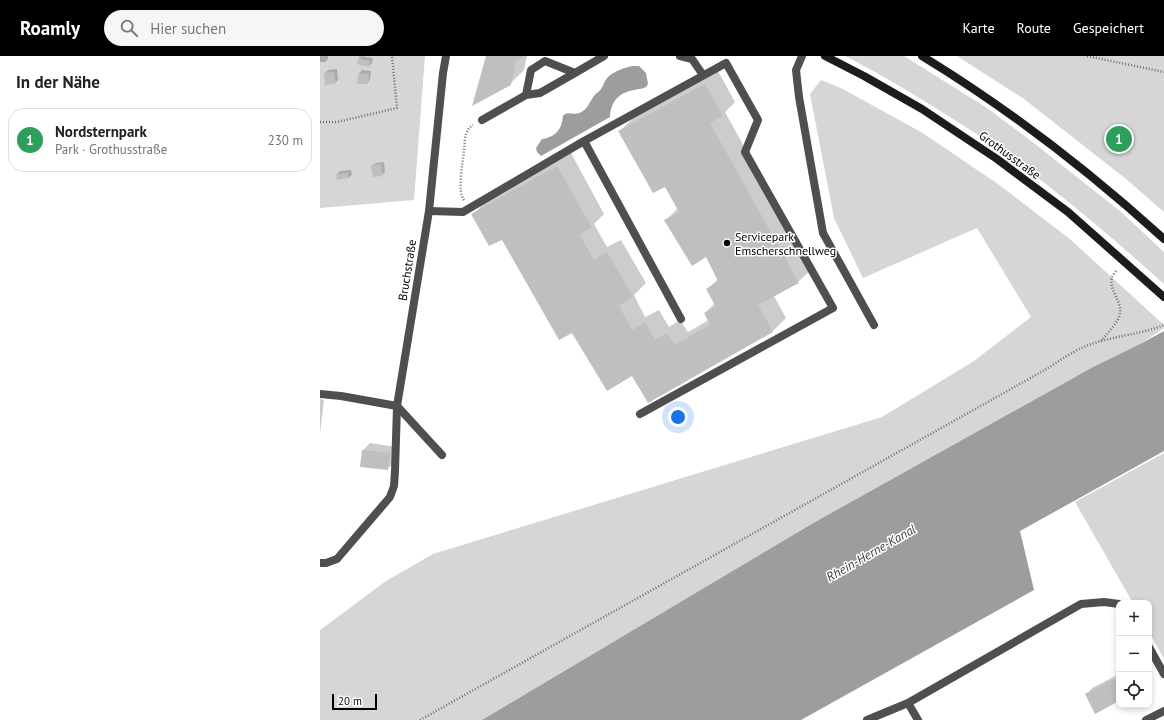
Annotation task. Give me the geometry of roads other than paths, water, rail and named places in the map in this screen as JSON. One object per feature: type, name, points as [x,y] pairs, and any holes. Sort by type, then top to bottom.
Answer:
[{"type":"main road","name":"Grothusstraße","points":[[825,56],[922,109],[997,159],[1068,212],[1164,297]]},
{"type":"main road","points":[[922,56],[993,101],[1037,133],[1083,169],[1164,239]]},
{"type":"street","name":"Bruchstraße","points":[[320,563],[326,563],[337,559],[390,497],[394,486],[397,406],[429,211],[442,73],[442,56]]},
{"type":"street","name":"Bruchstraße","points":[[442,73],[446,56]]},
{"type":"street","points":[[482,120],[526,95],[540,93],[604,56]]},
{"type":"street","points":[[680,56],[692,59],[703,75]]},
{"type":"street","points":[[802,56],[796,70],[799,97],[823,233],[874,325]]},
{"type":"street","points":[[526,95],[531,70],[544,61],[574,73]]},
{"type":"street","points":[[429,211],[463,212],[584,141],[726,62],[758,120],[745,152],[833,308],[640,414]]},
{"type":"street","points":[[584,141],[681,319]]},
{"type":"street","points":[[320,394],[397,406],[442,455]]},
{"type":"street","points":[[867,720],[908,703],[1081,604],[1104,602],[1116,604]]},
{"type":"street","points":[[1152,652],[1164,674]]},
{"type":"street","points":[[908,703],[918,720]]},
{"type":"street","points":[[1146,720],[1164,711]]},
{"type":"water","points":[[632,66],[639,66],[646,73],[648,84],[646,87],[623,93],[617,98],[612,105],[610,117],[541,156],[537,152],[536,148],[542,139],[552,136],[557,132],[561,126],[563,116],[565,114],[580,113],[585,110],[595,95],[602,88],[607,78],[613,73]]},
{"type":"water","name":"Rhein-Herne-Kanal","points":[[1164,331],[1164,451],[1020,531],[1034,590],[801,720],[482,720],[815,522],[1093,367]]},
{"type":"place","name":"Nordsternpark","points":[[1119,139]]},
{"type":"place","name":"Servicepark Emscherschnellweg","points":[[727,243]]}]
